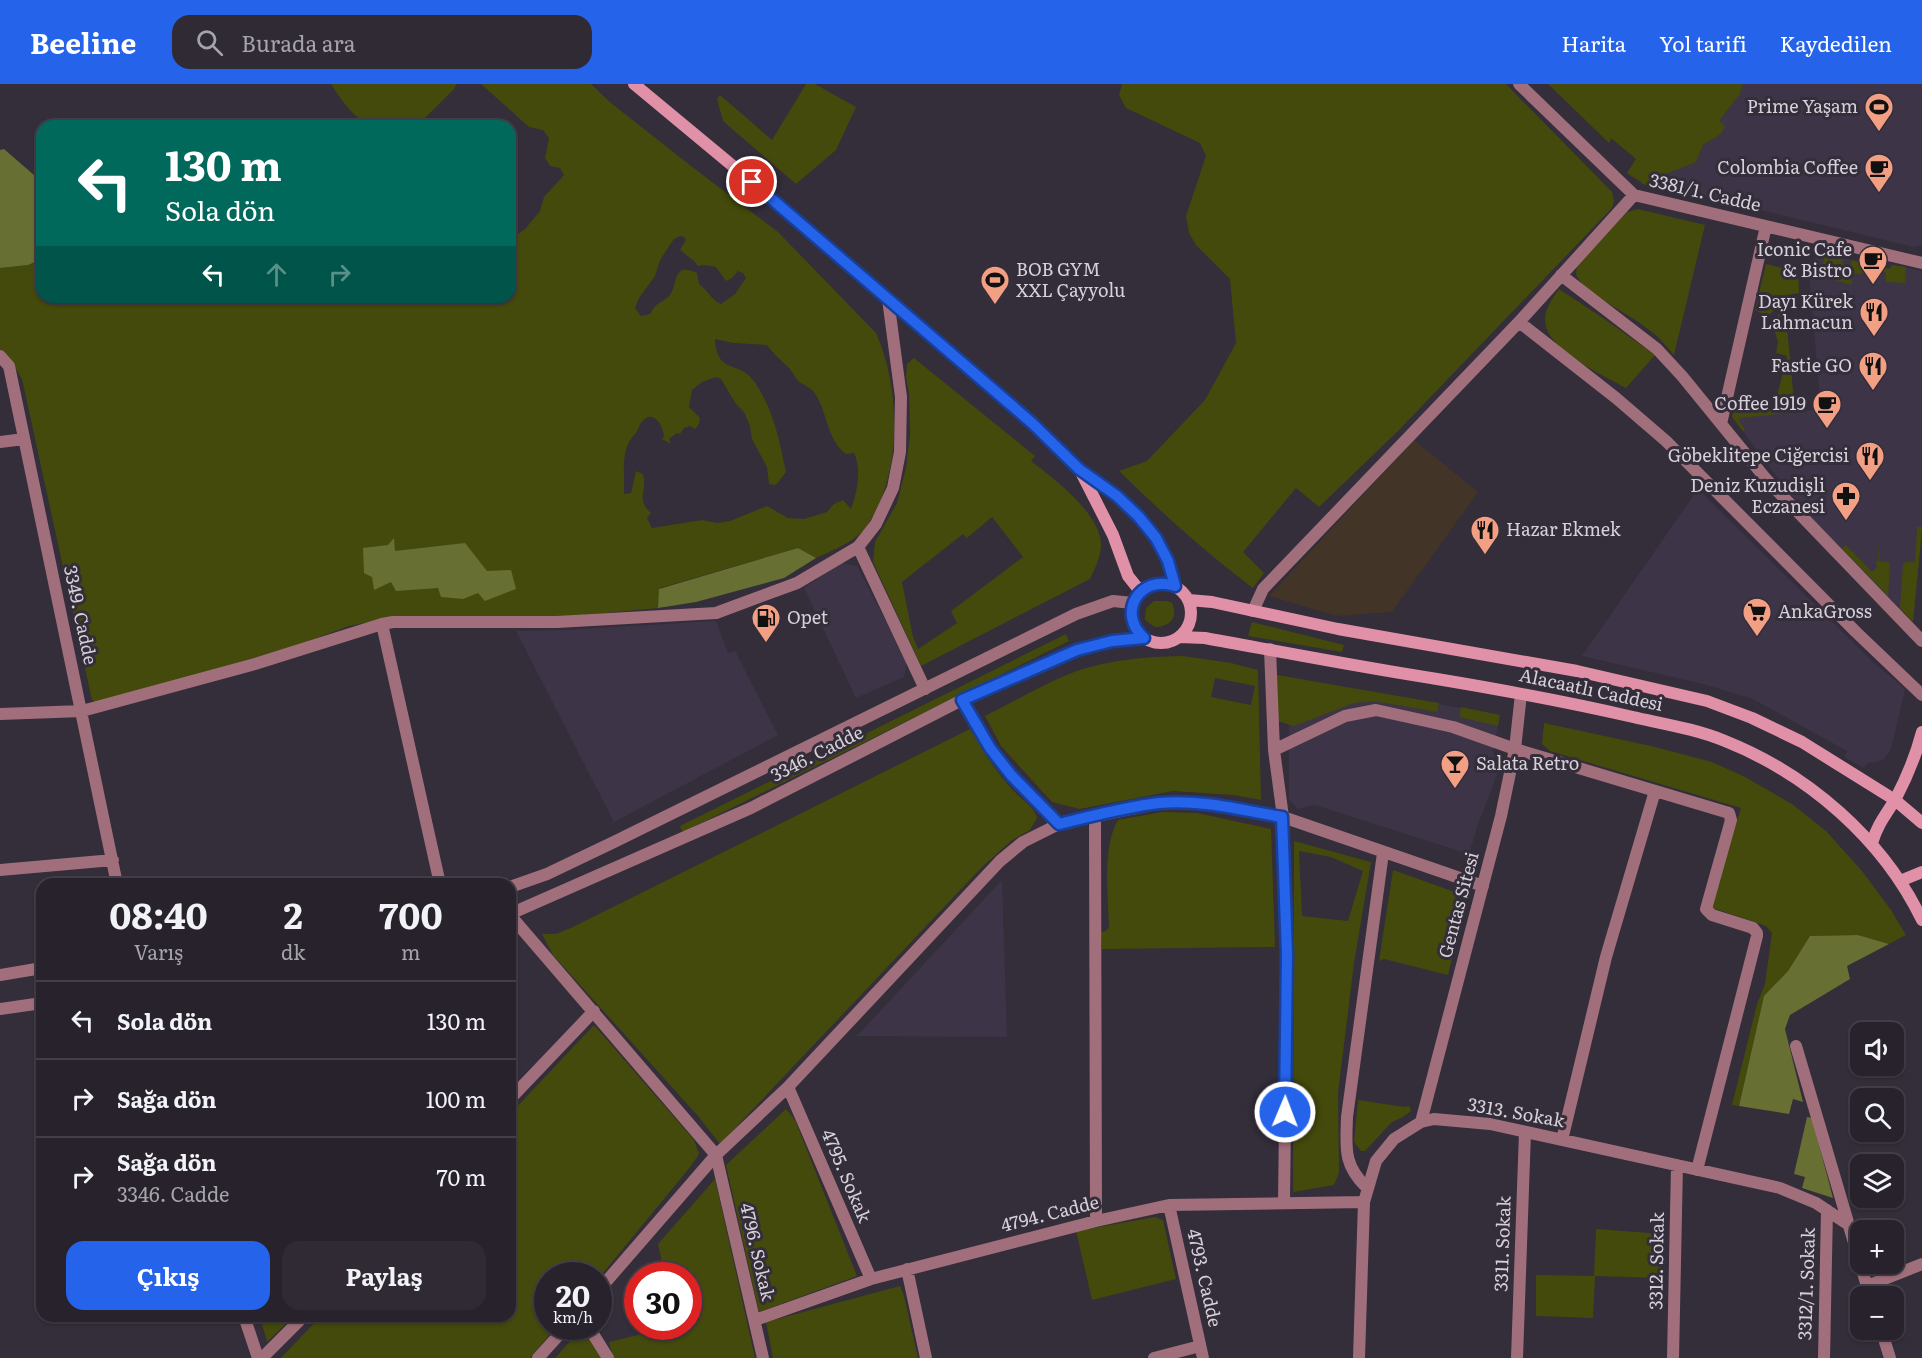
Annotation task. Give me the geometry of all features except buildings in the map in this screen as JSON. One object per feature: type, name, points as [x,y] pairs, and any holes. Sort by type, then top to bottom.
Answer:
[{"type":"main road","points":[[634,84],[888,298],[1032,423],[1079,469],[1117,496],[1139,517],[1156,538],[1168,561],[1175,586]]},
{"type":"main road","points":[[1079,469],[1106,519],[1128,576],[1140,591]]},
{"type":"main road","points":[[1160,583],[1175,586],[1189,600],[1192,610],[1187,629],[1180,637],[1164,644],[1144,638],[1134,627],[1132,619],[1133,603],[1140,591],[1160,583]]},
{"type":"main road","name":"Alacaatlı Caddesi","points":[[1189,600],[1212,602],[1338,629],[1577,671],[1707,700],[1802,742],[1895,800],[1922,823]]},
{"type":"main road","name":"Alacaatlı Caddesi","points":[[1180,637],[1205,638],[1573,703],[1646,719],[1725,741],[1785,771],[1872,843],[1900,881],[1922,920]]},
{"type":"main road","points":[[1872,843],[1880,820],[1895,800],[1908,773],[1922,732]]},
{"type":"main road","points":[[1900,881],[1922,872]]},
{"type":"street","name":"3381/1. Cadde","points":[[1519,84],[1634,195],[1922,263]]},
{"type":"street","points":[[1253,610],[1263,589],[1520,322],[1634,195]]},
{"type":"street","points":[[1722,424],[1766,226]]},
{"type":"street","points":[[1561,275],[1657,349],[1682,376],[1766,479],[1922,641]]},
{"type":"street","points":[[0,714],[81,711],[255,664],[393,622],[557,622],[716,613],[797,583],[858,547],[876,524],[893,488],[900,452],[901,397],[888,298]]},
{"type":"street","points":[[1520,322],[1666,441],[1922,695]]},
{"type":"street","name":"3349. Cadde","points":[[0,356],[9,366],[116,878]]},
{"type":"street","points":[[0,442],[24,439]]},
{"type":"street","points":[[858,547],[925,689]]},
{"type":"street","name":"3346. Cadde","points":[[516,885],[547,874],[616,842],[1092,607],[1113,601],[1133,603]]},
{"type":"street","points":[[382,624],[440,878]]},
{"type":"street","name":"3346. Cadde","points":[[516,912],[751,808],[962,700],[1077,650],[1112,641],[1144,638]]},
{"type":"street","points":[[1270,650],[1274,750],[1282,817],[1287,954],[1284,1203]]},
{"type":"street","name":"Gentas Sitesi","points":[[1421,1122],[1483,886],[1515,749],[1521,694]]},
{"type":"street","points":[[962,700],[990,748],[1011,775],[1059,824]]},
{"type":"street","points":[[1274,750],[1345,716],[1376,710],[1453,727],[1515,749],[1731,815],[1706,909],[1712,915],[1753,928],[1757,933],[1697,1170]]},
{"type":"street","points":[[1562,1140],[1606,957],[1654,791]]},
{"type":"street","points":[[612,1275],[716,1155],[788,1087],[1000,861],[1023,842],[1059,824],[1160,803],[1225,806],[1282,817],[1483,886]]},
{"type":"street","points":[[1095,816],[1096,1221]]},
{"type":"street","points":[[1367,1188],[1356,1178],[1348,1161],[1347,1117],[1383,853]]},
{"type":"street","points":[[0,870],[112,860]]},
{"type":"street","points":[[516,922],[716,1155]]},
{"type":"street","points":[[0,975],[36,969]]},
{"type":"street","points":[[0,1010],[36,1004]]},
{"type":"street","points":[[516,1093],[594,1011]]},
{"type":"street","points":[[1796,1046],[1850,1225]]},
{"type":"street","name":"4795. Sokak","points":[[788,1087],[870,1279]]},
{"type":"street","name":"3313. Sokak","points":[[1359,1358],[1364,1202],[1367,1188],[1376,1161],[1394,1139],[1421,1122],[1434,1119],[1490,1124],[1780,1188],[1816,1203],[1850,1225]]},
{"type":"street","name":"3311. Sokak","points":[[1517,1358],[1525,1132]]},
{"type":"street","name":"4796. Sokak","points":[[716,1155],[763,1358]]},
{"type":"street","name":"3312. Sokak","points":[[1673,1358],[1677,1165]]},
{"type":"street","name":"4794. Cadde","points":[[755,1320],[870,1279],[1096,1221],[1169,1205],[1364,1202]]},
{"type":"street","name":"4793. Cadde","points":[[1169,1205],[1202,1352]]},
{"type":"street","name":"3312/1. Sokak","points":[[1824,1358],[1827,1210]]},
{"type":"street","points":[[1878,1286],[1922,1264]]},
{"type":"street","points":[[908,1269],[926,1358]]},
{"type":"street","points":[[246,1322],[260,1358],[298,1322]]},
{"type":"street","points":[[538,1358],[554,1340]]},
{"type":"street","points":[[597,1340],[608,1358]]},
{"type":"street","points":[[1884,1340],[1890,1358]]},
{"type":"street","points":[[1154,1358],[1202,1352]]},
{"type":"shaded area","points":[[1743,84],[1922,84],[1922,245],[1914,247],[1678,190],[1663,175],[1696,162],[1703,145],[1721,134],[1719,121],[1740,94]]},
{"type":"shaded area","points":[[1817,252],[1889,269],[1893,265],[1922,271],[1922,529],[1913,622],[1800,507],[1732,417],[1821,409],[1809,273]]},
{"type":"shaded area","points":[[1414,440],[1478,492],[1392,612],[1336,616],[1269,596]]},
{"type":"shaded area","points":[[1698,489],[1874,663],[1905,689],[1891,749],[1884,759],[1868,763],[1864,768],[1844,757],[1847,751],[1753,699],[1703,684],[1582,656]]},
{"type":"shaded area","points":[[841,563],[857,566],[907,661],[904,677],[856,698],[804,588]]},
{"type":"shaded area","points":[[716,621],[728,653],[735,651],[778,735],[614,822],[516,631]]},
{"type":"shaded area","points":[[1277,675],[1500,715],[1493,752],[1503,759],[1469,854],[1315,805],[1298,809],[1289,799],[1289,725],[1278,721]]},
{"type":"shaded area","points":[[1002,880],[1007,1037],[857,1036]]},
{"type":"green space","points":[[331,84],[457,84],[423,120],[363,120],[341,99]]},
{"type":"green space","points":[[481,84],[591,84],[611,103],[778,232],[876,333],[890,380],[894,405],[894,432],[887,483],[866,527],[850,541],[816,558],[798,548],[660,588],[658,608],[552,618],[384,619],[349,626],[303,643],[100,705],[92,700],[22,379],[9,357],[0,349],[0,268],[28,265],[36,262],[36,303],[516,303],[516,236],[525,229],[540,211],[544,197],[564,175],[560,168],[550,166],[545,158],[549,138],[543,130],[529,127]],"holes":[[[684,237],[686,240],[680,250],[698,266],[716,267],[726,281],[738,271],[746,278],[735,294],[721,304],[699,284],[697,273],[682,270],[676,277],[671,294],[655,306],[650,314],[641,316],[635,308],[639,298],[655,276],[660,260],[674,239]],[[715,339],[767,345],[798,381],[814,392],[839,448],[846,454],[854,453],[856,459],[858,481],[851,509],[843,500],[834,504],[827,512],[804,519],[788,518],[767,506],[730,521],[717,523],[702,520],[652,528],[647,518],[651,513],[646,508],[643,499],[643,474],[636,471],[631,493],[624,494],[625,454],[640,424],[645,419],[653,417],[663,432],[662,439],[671,444],[669,439],[677,433],[680,434],[684,428],[690,426],[695,429],[699,424],[700,418],[689,407],[692,390],[702,382],[716,377],[721,379],[736,404],[744,412],[752,439],[767,467],[769,484],[776,485],[786,472],[766,401],[747,374],[724,363],[720,358]]]},
{"type":"green space","points":[[806,84],[815,84],[856,107],[836,150],[796,184],[723,121],[717,99],[720,95],[772,140]]},
{"type":"green space","points":[[1122,84],[1506,84],[1612,192],[1614,201],[1612,208],[1398,431],[1319,507],[1296,488],[1243,552],[1264,573],[1253,588],[1184,532],[1119,471],[1147,461],[1205,400],[1236,343],[1230,279],[1196,245],[1189,233],[1186,216],[1206,156],[1200,143],[1126,108],[1119,95]]},
{"type":"green space","points":[[1548,84],[1743,84],[1740,94],[1719,121],[1725,126],[1721,134],[1703,145],[1696,162],[1664,175],[1678,190],[1645,185],[1627,173],[1636,159],[1611,138],[1609,143]]},
{"type":"green space","points":[[4,149],[36,177],[36,262],[28,265],[0,268],[0,150]]},
{"type":"green space","points":[[1638,209],[1705,225],[1674,355],[1657,336],[1637,321],[1585,289],[1576,275],[1577,264],[1627,212]]},
{"type":"green space","points":[[1825,254],[1843,258],[1842,263],[1850,265],[1852,260],[1889,269],[1892,265],[1906,267],[1905,283],[1886,282],[1886,272],[1852,274],[1852,285],[1820,276]]},
{"type":"green space","points":[[1766,264],[1798,272],[1799,293],[1787,295],[1768,317],[1755,310]]},
{"type":"green space","points":[[1559,289],[1655,355],[1626,388],[1576,360],[1554,341],[1547,330],[1545,315]]},
{"type":"green space","points":[[1785,306],[1795,412],[1741,418],[1738,420],[1745,429],[1743,431],[1732,417],[1735,399],[1746,402],[1745,407],[1762,411],[1763,406],[1774,408],[1787,356],[1776,353],[1778,342],[1772,323]]},
{"type":"green space","points":[[914,358],[1035,456],[1031,461],[1086,510],[1100,535],[1101,547],[1090,579],[921,666],[873,562],[875,542],[897,503],[906,468],[910,434],[907,364]],"holes":[[[992,517],[1023,557],[951,611],[957,623],[918,649],[913,637],[902,582],[963,534],[967,538]]]},
{"type":"green space","points":[[1917,527],[1922,527],[1922,529],[1913,622],[1900,608],[1903,565],[1906,562],[1915,562]]},
{"type":"green space","points":[[394,538],[395,551],[465,543],[487,571],[511,570],[516,589],[485,601],[478,593],[463,599],[441,597],[438,588],[396,591],[391,582],[374,590],[372,577],[364,573],[363,548],[388,545]]},
{"type":"green space","points":[[1879,541],[1879,561],[1890,564],[1888,596],[1842,549],[1846,545],[1872,572],[1877,567]]},
{"type":"green space","points":[[798,548],[816,558],[784,578],[696,602],[658,608],[659,589]]},
{"type":"green space","points":[[1154,601],[1172,603],[1173,617],[1165,625],[1155,627],[1145,620],[1146,608]]},
{"type":"green space","points":[[1252,622],[1344,645],[1342,652],[1248,636]]},
{"type":"green space","points":[[1066,634],[1069,641],[682,831],[680,826]]},
{"type":"green space","points":[[1183,656],[1231,663],[1258,670],[1261,800],[1234,795],[1173,791],[1080,809],[1052,802],[1001,746],[985,716],[1044,685],[1093,666],[1122,660]],"holes":[[[1215,678],[1255,686],[1251,705],[1211,697]]]},
{"type":"green space","points":[[1277,675],[1439,703],[1437,712],[1374,701],[1354,703],[1294,726],[1278,721]]},
{"type":"green space","points":[[1461,707],[1500,715],[1498,726],[1459,717]]},
{"type":"green space","points":[[1544,723],[1712,762],[1745,777],[1792,804],[1826,831],[1862,871],[1891,910],[1906,935],[1889,944],[1858,935],[1810,936],[1788,971],[1764,997],[1739,1106],[1732,1105],[1757,1004],[1765,984],[1772,933],[1766,926],[1710,907],[1741,808],[1550,751],[1542,744]]},
{"type":"green space","points":[[970,729],[1012,790],[1034,811],[1037,818],[1030,830],[1011,841],[982,867],[720,1144],[698,1116],[553,955],[542,934],[556,934],[573,927]]},
{"type":"green space","points":[[1162,812],[1197,813],[1271,829],[1275,947],[1102,949],[1101,932],[1106,931],[1109,927],[1107,872],[1113,831],[1118,820]]},
{"type":"green space","points":[[1294,841],[1371,862],[1354,963],[1338,1093],[1339,1173],[1334,1185],[1293,1192]],"holes":[[[1299,851],[1331,857],[1363,871],[1348,921],[1302,916]]]},
{"type":"green space","points":[[1393,870],[1466,896],[1448,975],[1384,959],[1379,961]]},
{"type":"green space","points":[[1858,935],[1889,944],[1847,966],[1850,979],[1790,1015],[1785,1029],[1803,1102],[1793,1099],[1789,1114],[1739,1106],[1764,996],[1788,971],[1810,936]]},
{"type":"green space","points":[[594,1025],[694,1140],[699,1154],[612,1262],[534,1262],[534,1340],[545,1340],[530,1358],[281,1358],[315,1322],[516,1322],[516,1108]]},
{"type":"green space","points":[[1358,1100],[1409,1106],[1411,1111],[1392,1122],[1365,1151],[1361,1151],[1354,1142]]},
{"type":"green space","points":[[786,1109],[795,1120],[857,1276],[759,1312],[726,1165]]},
{"type":"green space","points":[[1807,1117],[1812,1118],[1833,1198],[1802,1188],[1805,1177],[1794,1174]]},
{"type":"green space","points":[[715,1179],[755,1358],[613,1358],[609,1342],[624,1338],[702,1340],[702,1262],[662,1262],[658,1244]]},
{"type":"green space","points":[[1155,1217],[1163,1220],[1176,1279],[1092,1300],[1076,1231]]},
{"type":"green space","points":[[1596,1229],[1662,1234],[1661,1278],[1595,1276],[1593,1318],[1536,1316],[1536,1275],[1594,1276]]},
{"type":"green space","points":[[900,1286],[918,1358],[773,1358],[766,1322]]},
{"type":"green space","points":[[262,1322],[288,1322],[267,1342]]},
{"type":"green space","points":[[571,1340],[591,1340],[601,1358],[555,1358]]},
{"type":"place","name":"Prime Yaşam","points":[[1879,132]]},
{"type":"place","name":"Colombia Coffee","points":[[1879,194]]},
{"type":"place","name":"Iconic Cafe & Bistro","points":[[1873,286]]},
{"type":"place","name":"BOB GYM XXL Çayyolu","points":[[995,306]]},
{"type":"place","name":"Dayı Kürek Lahmacun","points":[[1874,338]]},
{"type":"place","name":"Fastie GO","points":[[1873,392]]},
{"type":"place","name":"Coffee 1919","points":[[1827,430]]},
{"type":"place","name":"Göbeklitepe Ciğercisi","points":[[1870,482]]},
{"type":"place","name":"Deniz Kuzudişli Eczanesi","points":[[1846,522]]},
{"type":"place","name":"Hazar Ekmek","points":[[1485,556]]},
{"type":"place","name":"AnkaGross","points":[[1757,638]]},
{"type":"place","name":"Opet","points":[[766,644]]},
{"type":"place","name":"Salata Retro","points":[[1455,790]]},
{"type":"route","points":[[752,182],[1032,423],[1079,469],[1117,496],[1139,517],[1156,538],[1168,561],[1175,586],[1160,583],[1151,585],[1137,595],[1131,611],[1132,619],[1134,627],[1144,638],[1112,641],[1077,650],[962,700],[990,748],[1011,775],[1059,824],[1160,803],[1225,806],[1282,817],[1287,954],[1285,1112]]}]
